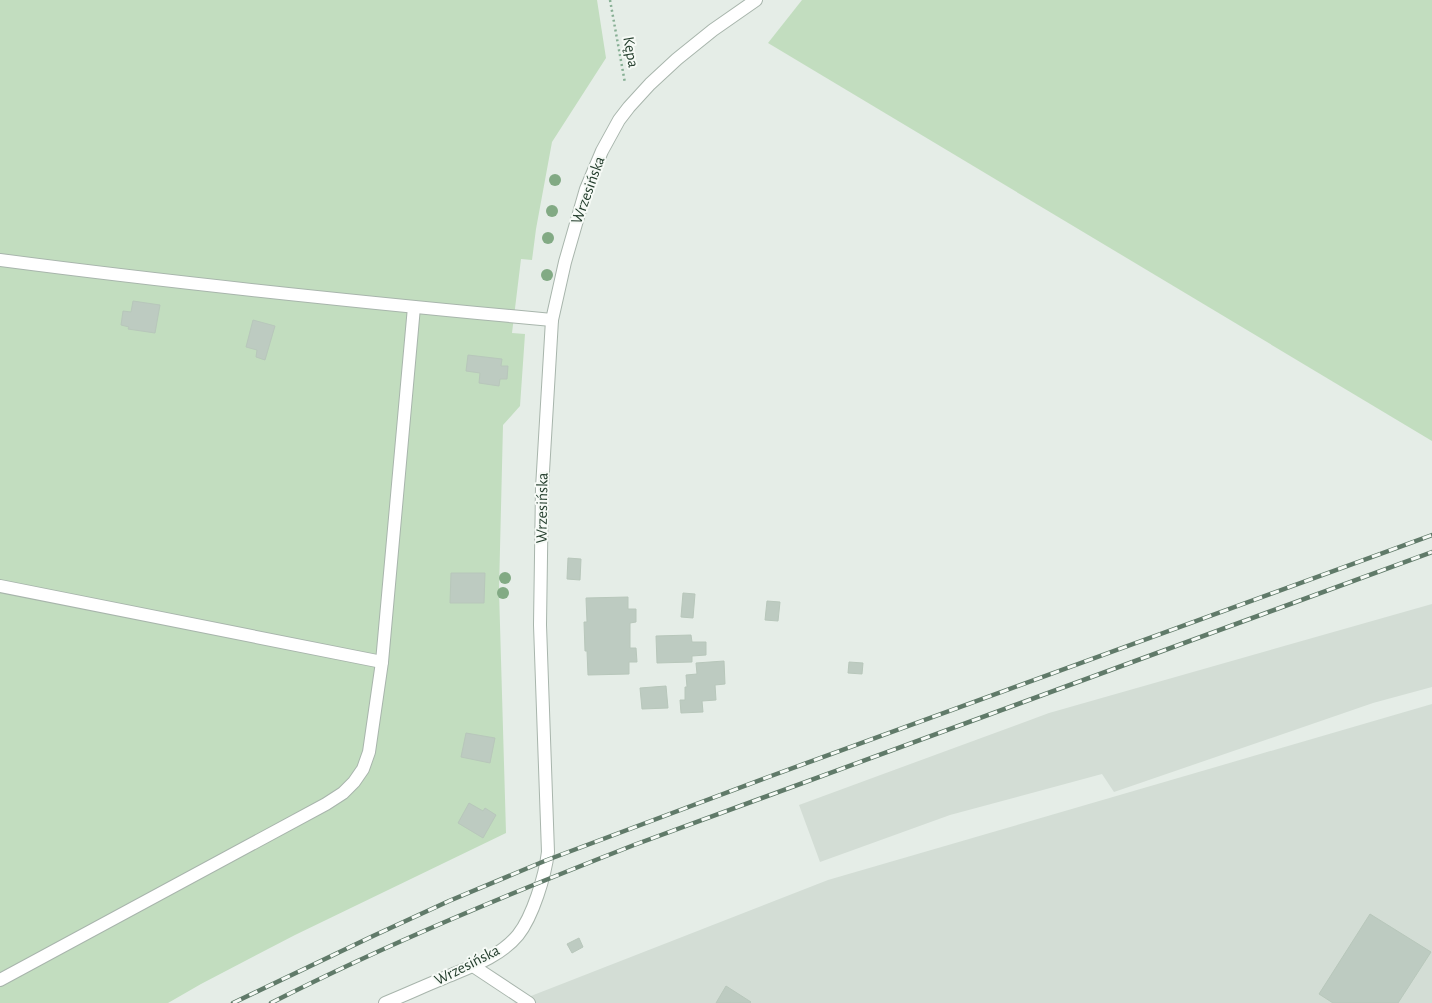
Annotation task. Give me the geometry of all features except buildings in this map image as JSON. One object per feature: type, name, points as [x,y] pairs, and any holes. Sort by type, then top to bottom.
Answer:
[{"type":"street","name":"Wrzesińska","points":[[385,1003],[473,966],[498,953],[517,935],[528,918],[542,881],[547,860],[547,798],[540,625],[542,488],[552,320],[567,255],[586,189],[602,151],[619,120],[650,84],[677,58],[713,30],[756,0]]},
{"type":"street","points":[[0,260],[64,269],[414,307],[552,320]]},
{"type":"street","points":[[0,980],[319,808],[343,793],[354,782],[363,769],[369,752],[382,662],[414,307]]},
{"type":"street","points":[[0,586],[382,662]]},
{"type":"street","points":[[473,966],[529,1003]]},
{"type":"path","name":"Kępa","points":[[610,0],[629,107]]},
{"type":"shaded area","points":[[1432,604],[1432,687],[1373,703],[1114,792],[1102,774],[950,815],[820,862],[799,805],[1049,713]]},
{"type":"shaded area","points":[[1432,704],[1432,1003],[513,1003],[828,880]]},
{"type":"green space","points":[[0,0],[597,0],[606,58],[552,142],[536,229],[532,260],[521,259],[512,333],[525,334],[520,406],[503,425],[499,590],[506,833],[295,935],[168,1003],[0,1003]]},
{"type":"green space","points":[[802,0],[1432,0],[1432,441],[768,43]]},
{"type":"railway","points":[[233,1003],[449,901],[547,860],[771,776],[1432,535]]},
{"type":"railway","points":[[271,1003],[405,939],[634,845],[1432,552]]}]
